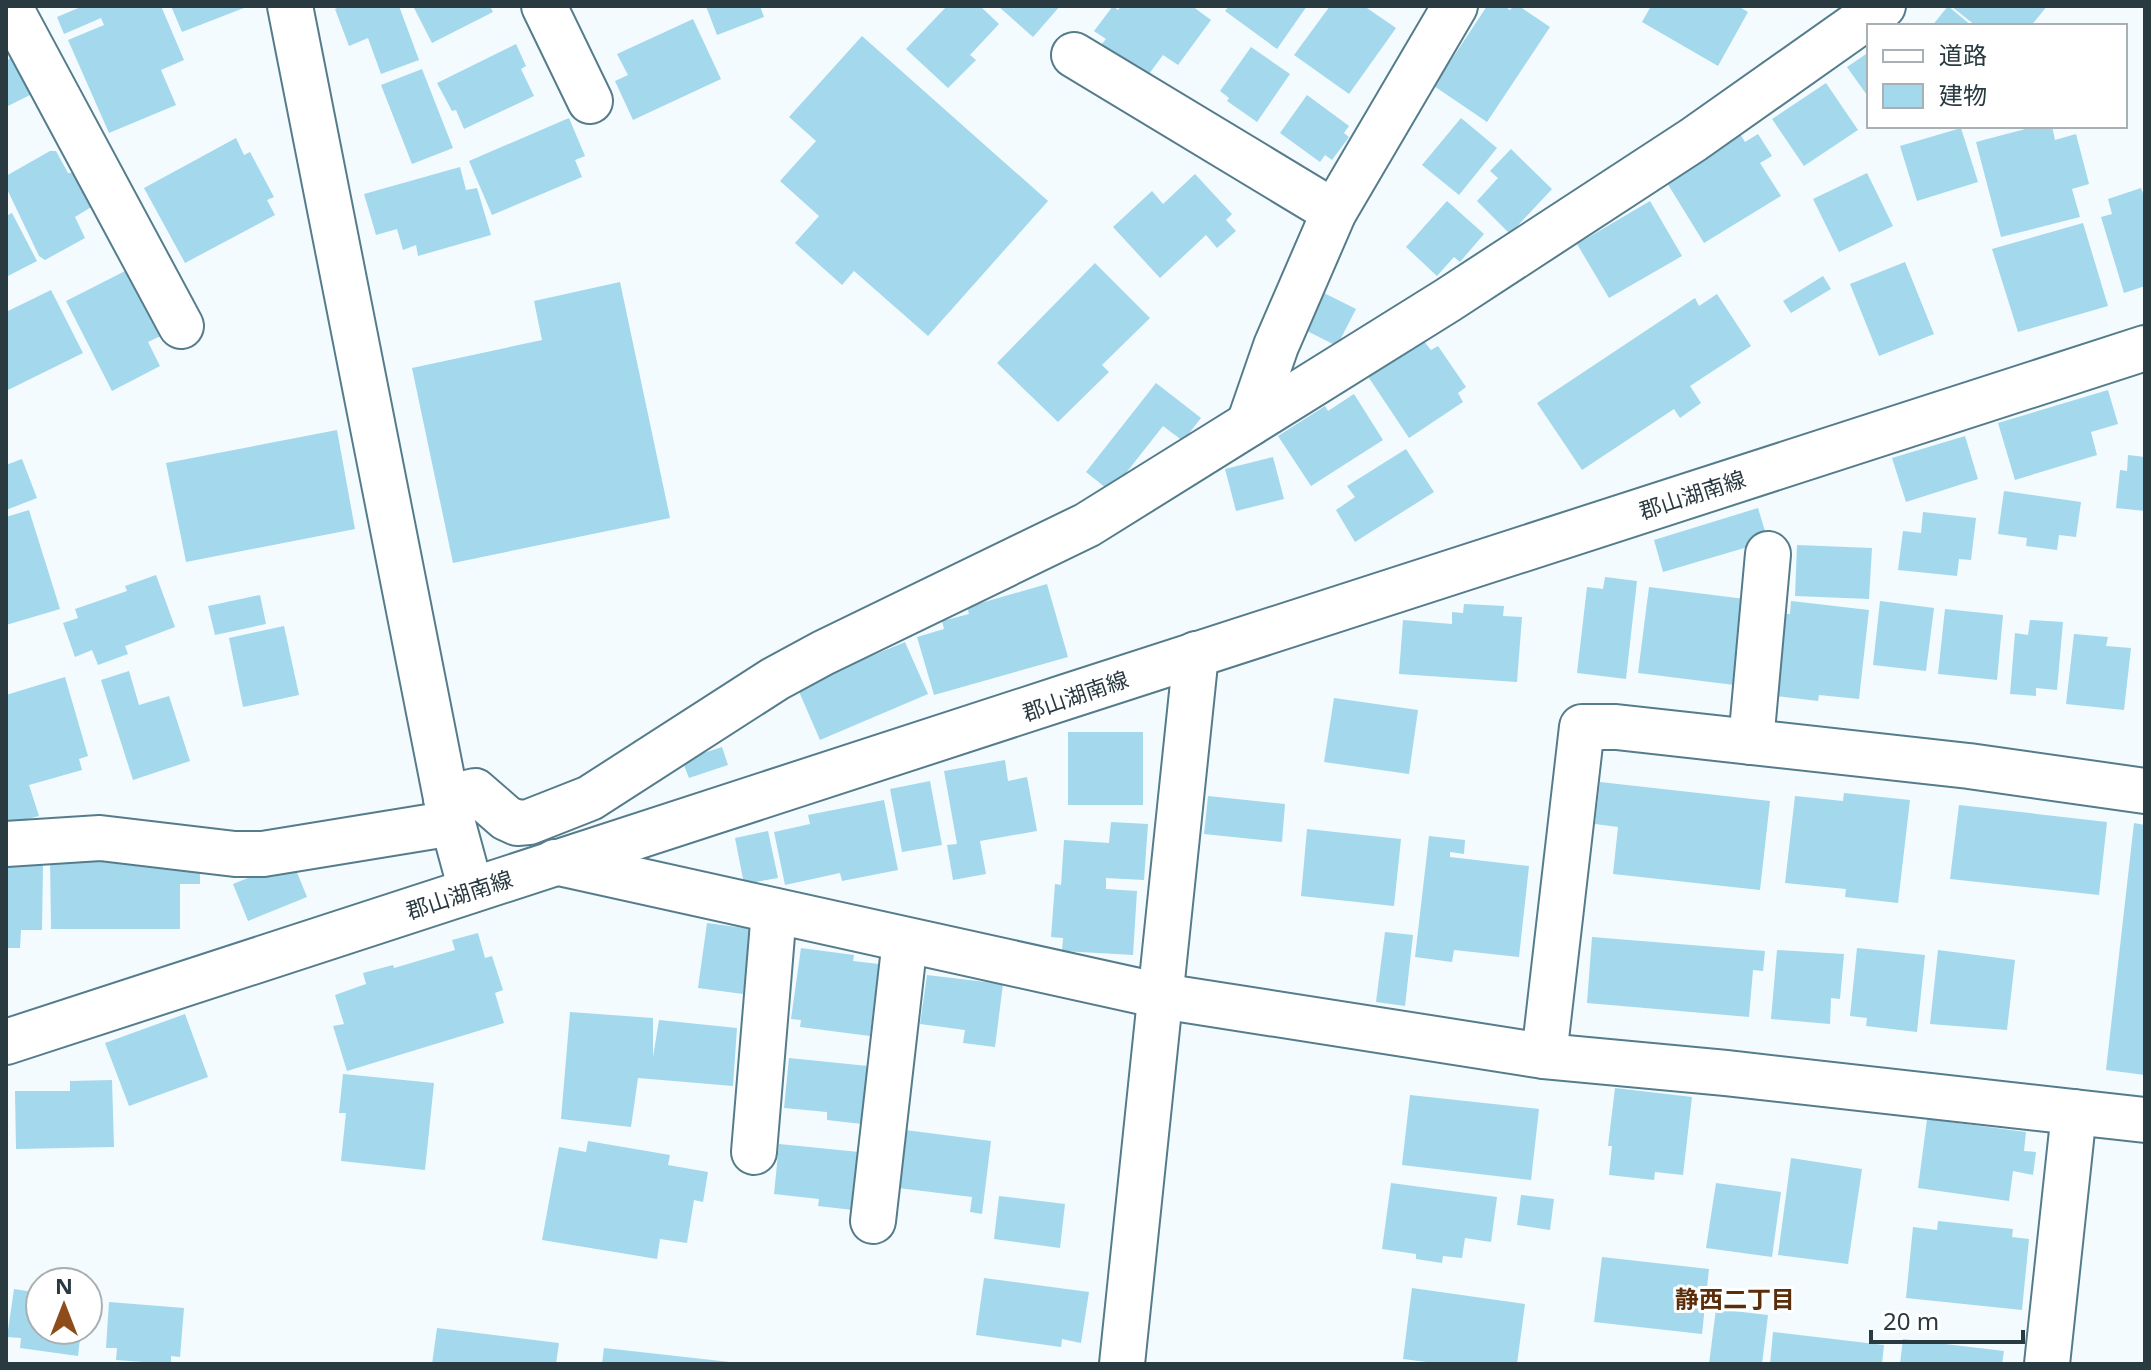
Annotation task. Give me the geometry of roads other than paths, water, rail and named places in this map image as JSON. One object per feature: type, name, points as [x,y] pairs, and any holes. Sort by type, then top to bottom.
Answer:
[{"type":"street","points":[[290,6],[450,810],[471,890]]},
{"type":"street","points":[[544,6],[590,101]]},
{"type":"street","points":[[1249,424],[1276,346],[1334,212],[1455,6]]},
{"type":"street","points":[[6,844],[100,838],[235,854],[263,854],[450,810],[475,791],[506,818],[517,823],[529,822],[590,798],[775,679],[836,646],[1087,525],[1448,300],[1693,140],[1883,6]]},
{"type":"street","points":[[19,13],[181,326]]},
{"type":"street","points":[[1074,55],[1334,212]]},
{"type":"street","name":"郡山湖南線","points":[[6,1042],[2145,348]]},
{"type":"street","points":[[1751,742],[1768,554]]},
{"type":"street","points":[[1122,1364],[1196,654]]},
{"type":"street","points":[[1544,1056],[1582,727],[1616,727],[1969,766],[2145,791]]},
{"type":"street","points":[[555,862],[1161,996],[1544,1056],[2145,1120]]},
{"type":"street","points":[[754,1152],[774,911]]},
{"type":"street","points":[[873,1221],[905,940]]},
{"type":"street","points":[[2047,1364],[2074,1112]]},
{"type":"district","name":"静西二丁目","points":[[1735,1298]]}]
